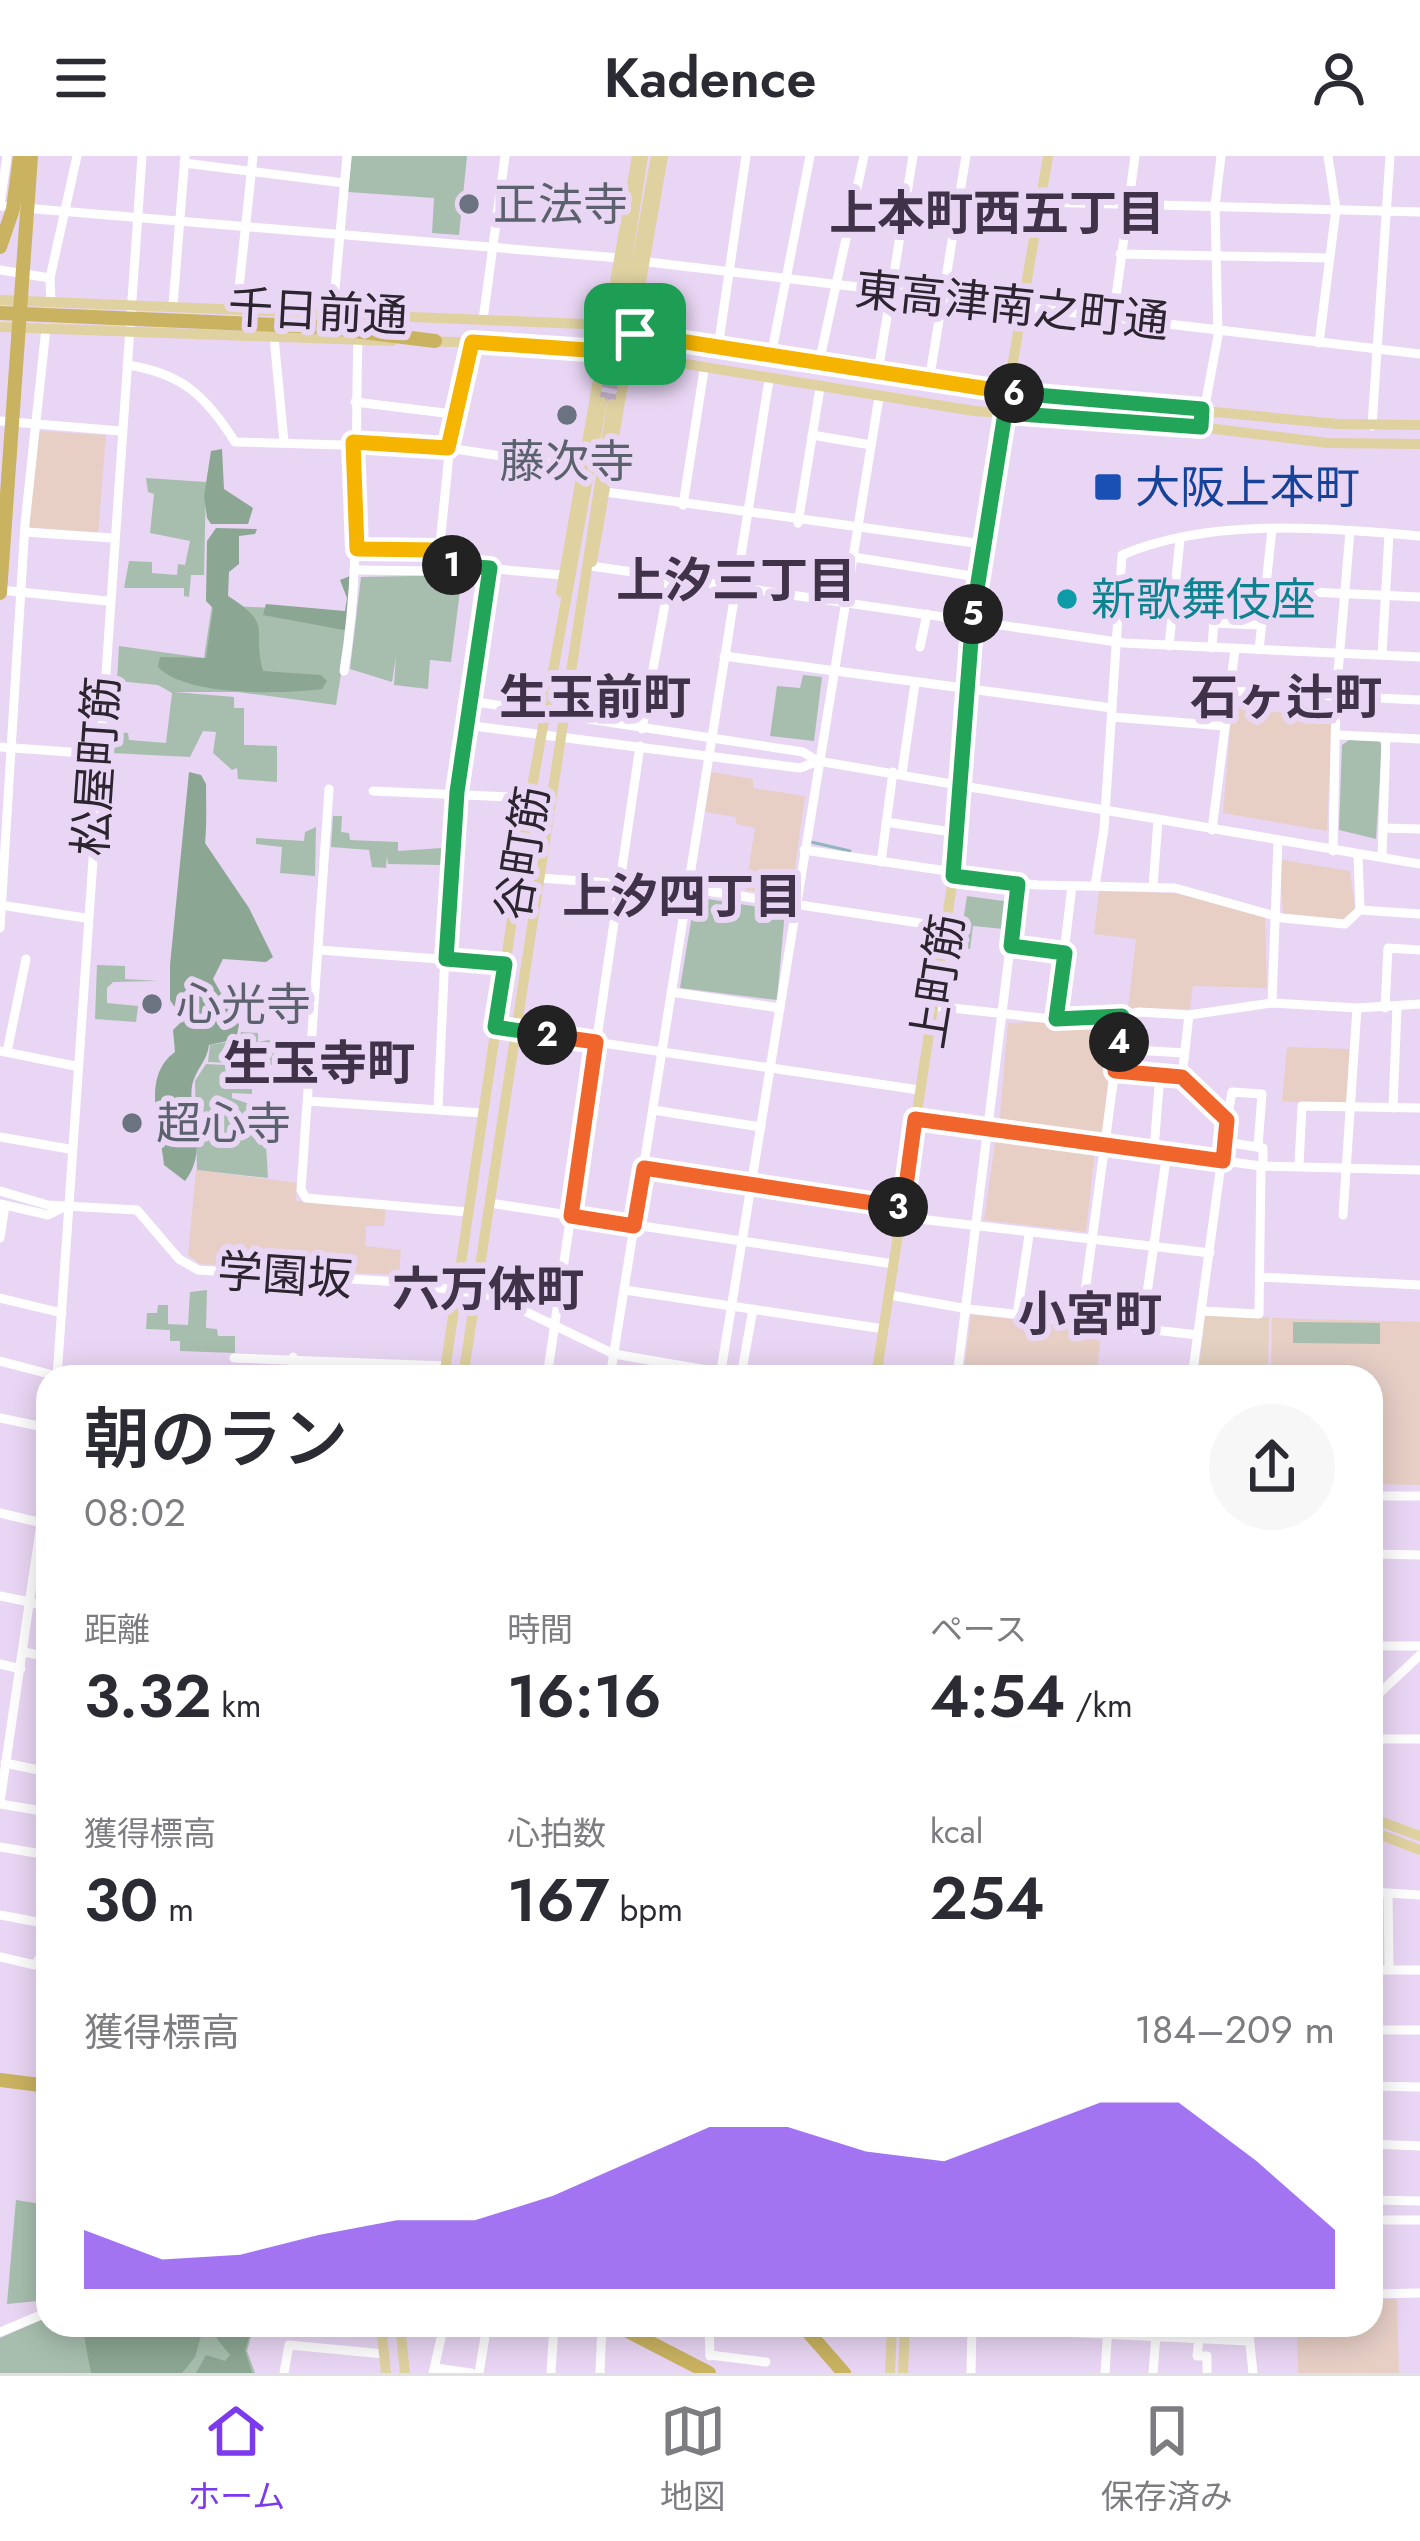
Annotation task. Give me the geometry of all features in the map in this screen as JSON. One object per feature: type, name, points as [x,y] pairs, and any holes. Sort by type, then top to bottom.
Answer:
[{"type":"highway","points":[[0,248],[24,156]]},
{"type":"highway","points":[[0,592],[24,156]]},
{"type":"highway","points":[[0,313],[322,327],[435,340]]},
{"type":"highway","points":[[0,2080],[36,2084]]},
{"type":"highway","points":[[640,2337],[710,2373]]},
{"type":"highway","points":[[812,2337],[844,2373]]},
{"type":"main road","points":[[556,637],[581,468],[640,156]]},
{"type":"main road","points":[[640,156],[629,282],[660,156]]},
{"type":"main road","points":[[573,641],[648,262],[660,156]]},
{"type":"main road","name":"上町筋","points":[[878,1365],[954,874],[982,544],[1046,156]]},
{"type":"main road","name":"千日前通","points":[[0,300],[333,311],[606,328],[1009,392],[1372,426],[1420,425]]},
{"type":"main road","name":"千日前通","points":[[0,327],[435,340],[602,351],[879,398],[1005,413],[1201,427],[1328,443],[1420,444]]},
{"type":"main road","name":"谷町筋","points":[[446,1365],[556,637],[607,403],[465,1365]]},
{"type":"main road","points":[[1383,1822],[1420,1836]]},
{"type":"main road","points":[[1383,1836],[1420,1850]]},
{"type":"main road","points":[[382,2337],[386,2373]]},
{"type":"main road","points":[[401,2337],[405,2373]]},
{"type":"main road","points":[[890,2373],[892,2337]]},
{"type":"main road","points":[[903,2373],[904,2337]]},
{"type":"street","points":[[0,204],[7,156]]},
{"type":"street","points":[[24,156],[18,186],[0,206],[619,258]]},
{"type":"street","points":[[51,302],[50,278],[76,156]]},
{"type":"street","name":"松屋町筋","points":[[58,1365],[85,918],[142,156]]},
{"type":"street","points":[[237,308],[253,156]]},
{"type":"street","points":[[333,311],[347,156]]},
{"type":"street","points":[[483,320],[505,156]]},
{"type":"street","points":[[718,348],[746,156]]},
{"type":"street","points":[[771,356],[810,156]]},
{"type":"street","points":[[819,363],[864,156]]},
{"type":"street","points":[[878,372],[913,156]]},
{"type":"street","points":[[929,381],[966,156]]},
{"type":"street","points":[[1112,319],[1135,156]]},
{"type":"street","points":[[1201,427],[1218,328],[1215,206],[1221,156]]},
{"type":"street","points":[[1319,343],[1336,209],[1328,156]]},
{"type":"street","points":[[1372,426],[1390,156]]},
{"type":"street","points":[[173,305],[185,160],[344,183]]},
{"type":"street","points":[[1041,202],[1420,212]]},
{"type":"street","points":[[1120,254],[1328,258]]},
{"type":"street","name":"東高津南之町通","points":[[648,262],[1420,354]]},
{"type":"street","points":[[0,270],[50,278]]},
{"type":"street","points":[[0,928],[6,748],[46,328]]},
{"type":"street","points":[[274,337],[284,442]]},
{"type":"street","points":[[344,670],[357,570],[353,442],[358,341]]},
{"type":"street","points":[[357,570],[435,571],[453,414],[472,342]]},
{"type":"street","points":[[127,365],[172,375],[189,385],[211,404],[235,442],[448,448],[581,468]]},
{"type":"street","points":[[682,505],[704,370]]},
{"type":"street","points":[[612,1365],[769,380]]},
{"type":"street","points":[[798,523],[820,388]]},
{"type":"street","points":[[722,1365],[879,398]]},
{"type":"street","points":[[355,402],[453,414]]},
{"type":"street","points":[[0,421],[121,431]]},
{"type":"street","points":[[812,435],[871,445]]},
{"type":"street","points":[[606,492],[798,523],[982,544]]},
{"type":"street","points":[[0,520],[25,528],[112,538]]},
{"type":"street","points":[[1259,650],[1272,530]]},
{"type":"street","points":[[1095,886],[1105,810],[1121,555],[1180,539],[1272,530],[1420,536]]},
{"type":"street","points":[[1334,850],[1338,653],[1350,531]]},
{"type":"street","points":[[1382,655],[1389,534]]},
{"type":"street","points":[[1169,646],[1180,539]]},
{"type":"street","points":[[0,546],[0,575]]},
{"type":"street","points":[[357,549],[439,550]]},
{"type":"street","points":[[853,557],[978,577]]},
{"type":"street","points":[[438,564],[563,574]]},
{"type":"street","points":[[591,566],[1169,646],[1420,657]]},
{"type":"street","points":[[438,1108],[457,792],[490,568]]},
{"type":"street","points":[[642,729],[670,577]]},
{"type":"street","points":[[1267,590],[1420,597]]},
{"type":"street","points":[[0,592],[108,601]]},
{"type":"street","points":[[1212,648],[1215,604]]},
{"type":"street","points":[[920,647],[927,614]]},
{"type":"street","points":[[1214,623],[1262,625]]},
{"type":"street","points":[[1212,830],[1235,649]]},
{"type":"street","points":[[724,656],[1225,727]]},
{"type":"street","points":[[881,862],[915,683]]},
{"type":"street","points":[[1230,692],[1420,700]]},
{"type":"street","points":[[470,701],[803,752],[818,761],[1420,864]]},
{"type":"street","points":[[466,725],[800,768],[818,761]]},
{"type":"street","points":[[1339,735],[1420,739]]},
{"type":"street","points":[[1382,857],[1386,737]]},
{"type":"street","points":[[549,1365],[640,746]]},
{"type":"street","points":[[6,748],[97,754]]},
{"type":"street","points":[[329,789],[301,1190],[306,1198],[467,1212]]},
{"type":"street","points":[[373,791],[530,798]]},
{"type":"street","points":[[1153,887],[1158,820]]},
{"type":"street","points":[[886,822],[958,833]]},
{"type":"street","points":[[1384,828],[1420,829]]},
{"type":"street","points":[[1272,1003],[1278,841]]},
{"type":"street","points":[[804,850],[1018,884],[1153,887],[1274,914],[1345,924],[1360,910],[1420,914]]},
{"type":"street","points":[[1358,855],[1360,910]]},
{"type":"street","points":[[538,878],[687,888],[946,927]]},
{"type":"street","points":[[958,1365],[1018,884]]},
{"type":"street","points":[[1056,1019],[1072,886]]},
{"type":"street","points":[[1,905],[85,918]]},
{"type":"street","points":[[1011,946],[1065,953]]},
{"type":"street","points":[[1393,1108],[1388,948],[1420,950]]},
{"type":"street","points":[[319,950],[505,964]]},
{"type":"street","points":[[26,959],[3,1052],[75,1066]]},
{"type":"street","points":[[671,992],[780,1008]]},
{"type":"street","points":[[934,1006],[1056,1019],[1189,1016],[1272,1003],[1357,1008],[1420,1004]]},
{"type":"street","points":[[1343,1215],[1357,1008]]},
{"type":"street","points":[[1081,1322],[1122,1016]]},
{"type":"street","points":[[1182,1077],[1189,1016]]},
{"type":"street","points":[[495,1027],[919,1090]]},
{"type":"street","points":[[1118,1049],[1184,1053]]},
{"type":"street","points":[[1115,1071],[1182,1077],[1227,1120]]},
{"type":"street","points":[[1154,1149],[1160,1075]]},
{"type":"street","points":[[1194,1365],[1232,1092],[1262,1094],[1258,1146]]},
{"type":"street","points":[[308,1101],[482,1113]]},
{"type":"street","points":[[1300,1165],[1302,1106],[1420,1108]]},
{"type":"street","points":[[653,1110],[761,1127]]},
{"type":"street","points":[[915,1119],[1262,1166],[1420,1170]]},
{"type":"street","points":[[0,1137],[69,1149]]},
{"type":"street","points":[[1202,1311],[1259,1314],[1264,1149],[1225,1142]]},
{"type":"street","points":[[1142,1329],[1167,1152]]},
{"type":"street","points":[[644,1168],[975,1228],[1210,1253]]},
{"type":"street","name":"学園坂","points":[[0,1191],[67,1205],[137,1210],[179,1259],[207,1272],[493,1296],[614,1354],[670,1365]]},
{"type":"street","points":[[489,1203],[894,1264]]},
{"type":"street","points":[[0,1238],[2,1205],[47,1215],[65,1234]]},
{"type":"street","points":[[47,1215],[67,1205]]},
{"type":"street","points":[[1018,1315],[1029,1234]]},
{"type":"street","points":[[1259,1277],[1420,1285]]},
{"type":"street","points":[[625,1290],[884,1329]]},
{"type":"street","points":[[890,1295],[1018,1315],[1198,1334]]},
{"type":"street","points":[[0,1298],[62,1313]]},
{"type":"street","points":[[746,1365],[753,1310]]},
{"type":"street","points":[[293,1357],[293,1365]]},
{"type":"street","points":[[233,1358],[375,1360],[407,1365]]},
{"type":"street","points":[[374,1365],[375,1360]]},
{"type":"street","points":[[0,1361],[36,1371]]},
{"type":"street","points":[[0,1418],[36,1426]]},
{"type":"street","points":[[1383,1496],[1420,1496]]},
{"type":"street","points":[[0,1513],[36,1522]]},
{"type":"street","points":[[1383,1554],[1420,1555]]},
{"type":"street","points":[[0,1596],[36,1603]]},
{"type":"street","points":[[36,1616],[24,1652],[0,1803],[36,1810]]},
{"type":"street","points":[[1383,1647],[1420,1651]]},
{"type":"street","points":[[1383,1689],[1420,1651]]},
{"type":"street","points":[[24,1652],[36,1654]]},
{"type":"street","points":[[0,1664],[21,1669]]},
{"type":"street","points":[[1383,1739],[1420,1738]]},
{"type":"street","points":[[3,1762],[36,1769]]},
{"type":"street","points":[[0,1847],[36,1853]]},
{"type":"street","points":[[1383,1893],[1420,1895]]},
{"type":"street","points":[[1388,1893],[1389,1970]]},
{"type":"street","points":[[0,1915],[36,1922]]},
{"type":"street","points":[[0,1957],[36,1963]]},
{"type":"street","points":[[1383,1970],[1420,1970]]},
{"type":"street","points":[[1383,2030],[1420,2030]]},
{"type":"street","points":[[1383,2086],[1420,2086]]},
{"type":"street","points":[[1383,2144],[1420,2146]]},
{"type":"street","points":[[1383,2200],[1420,2201]]},
{"type":"street","points":[[1383,2220],[1420,2220]]},
{"type":"street","points":[[1383,2294],[1420,2293]]},
{"type":"street","points":[[0,2332],[36,2317]]},
{"type":"street","points":[[441,2337],[434,2370],[475,2373],[484,2337]]},
{"type":"street","points":[[551,2373],[553,2337]]},
{"type":"street","points":[[599,2373],[601,2337]]},
{"type":"street","points":[[709,2337],[710,2373]]},
{"type":"street","points":[[971,2373],[972,2337]]},
{"type":"street","points":[[1107,2337],[1105,2372],[1122,2373]]},
{"type":"street","points":[[1153,2373],[1156,2337]]},
{"type":"street","points":[[1178,2337],[1248,2341]]},
{"type":"street","points":[[1248,2337],[1253,2373]]},
{"type":"street","points":[[1199,2338],[1198,2356],[1207,2356],[1207,2373]]},
{"type":"street","points":[[284,2373],[289,2344],[384,2354]]},
{"type":"street","points":[[710,2355],[760,2365]]},
{"type":"shaded area","points":[[39,431],[106,435],[98,534],[29,527]]},
{"type":"shaded area","points":[[1232,708],[1332,717],[1327,831],[1223,813]]},
{"type":"shaded area","points":[[711,772],[753,779],[753,788],[805,796],[791,896],[745,890],[755,828],[736,824],[736,817],[705,812]]},
{"type":"shaded area","points":[[1279,863],[1350,871],[1355,910],[1345,920],[1283,914]]},
{"type":"shaded area","points":[[1099,891],[1175,893],[1265,915],[1267,988],[1193,986],[1190,1009],[1128,1008],[1136,939],[1094,934]]},
{"type":"shaded area","points":[[1113,1020],[1103,1135],[999,1126],[1008,1023]]},
{"type":"shaded area","points":[[1287,1047],[1350,1049],[1347,1106],[1282,1101]]},
{"type":"shaded area","points":[[996,1136],[1095,1150],[1086,1232],[984,1220]]},
{"type":"shaded area","points":[[196,1170],[297,1183],[296,1201],[386,1208],[384,1226],[366,1226],[365,1246],[401,1250],[399,1275],[200,1264],[188,1255]]},
{"type":"shaded area","points":[[971,1314],[1102,1329],[1098,1365],[965,1365]]},
{"type":"shaded area","points":[[1205,1315],[1269,1317],[1268,1365],[1199,1365]]},
{"type":"shaded area","points":[[1272,1318],[1420,1322],[1420,1485],[1383,1484],[1383,1365],[1271,1365]]},
{"type":"shaded area","points":[[1383,2299],[1397,2299],[1399,2373],[1298,2373],[1297,2337],[1383,2337]]},
{"type":"green space","points":[[352,156],[467,156],[459,235],[432,233],[434,198],[348,192]]},
{"type":"green space","points":[[222,449],[224,489],[253,508],[248,524],[211,524],[207,518],[204,496],[211,451]]},
{"type":"green space","points":[[146,478],[206,482],[204,575],[191,575],[189,597],[184,596],[184,588],[124,588],[129,561],[152,562],[152,573],[177,575],[178,564],[185,565],[190,541],[150,533],[154,494],[148,492]]},
{"type":"green space","points":[[216,528],[257,529],[255,534],[239,536],[239,564],[229,572],[228,596],[257,621],[263,671],[321,675],[327,681],[322,689],[212,688],[172,677],[158,667],[160,657],[206,658],[213,608],[206,601],[207,541]]},
{"type":"green space","points":[[462,575],[451,662],[430,660],[428,689],[394,685],[396,657],[392,682],[350,669],[361,577]]},
{"type":"green space","points":[[350,576],[344,630],[263,615],[266,604],[345,611],[347,598],[340,580]]},
{"type":"green space","points":[[212,605],[351,612],[336,705],[238,692],[175,692],[234,697],[234,708],[244,708],[244,745],[277,746],[277,782],[238,779],[237,768],[232,770],[213,753],[216,732],[203,731],[190,757],[111,753],[112,731],[128,733],[129,740],[166,743],[172,693],[158,685],[117,681],[119,646],[204,658]]},
{"type":"green space","points":[[803,675],[822,677],[814,741],[770,736],[777,686],[800,688]]},
{"type":"green space","points":[[1349,740],[1379,741],[1382,746],[1376,839],[1339,830],[1342,745]]},
{"type":"green space","points":[[189,772],[201,775],[206,784],[205,843],[249,908],[273,957],[266,962],[223,959],[213,979],[239,1025],[236,1039],[209,1045],[194,1079],[196,1154],[185,1181],[164,1165],[155,1089],[164,1063],[175,1052],[173,1030],[183,1020],[170,1000],[170,965]]},
{"type":"green space","points":[[333,816],[342,816],[341,832],[349,833],[350,840],[398,842],[398,851],[441,848],[441,865],[388,864],[387,856],[386,868],[372,867],[369,850],[331,847]]},
{"type":"green space","points":[[316,827],[315,876],[280,873],[282,847],[256,844],[256,838],[304,841],[305,832]]},
{"type":"green space","points":[[967,896],[1011,902],[1004,929],[973,926],[970,949],[959,947]]},
{"type":"green space","points":[[695,897],[785,911],[777,1000],[680,988]]},
{"type":"green space","points":[[97,965],[125,966],[125,979],[158,981],[113,982],[107,988],[107,1003],[138,1006],[136,1022],[95,1019]]},
{"type":"green space","points":[[241,1032],[258,1033],[258,1042],[274,1039],[305,1046],[299,1066],[208,1062],[210,1045],[226,1042],[227,1049],[238,1049]]},
{"type":"green space","points":[[206,1064],[246,1066],[246,1076],[252,1076],[252,1094],[232,1093],[232,1098],[264,1109],[268,1178],[197,1170],[195,1081]]},
{"type":"green space","points":[[207,1290],[206,1328],[217,1329],[218,1336],[235,1336],[235,1353],[180,1351],[180,1341],[170,1341],[170,1330],[146,1329],[147,1313],[157,1313],[158,1305],[168,1305],[168,1324],[188,1325],[190,1292]]},
{"type":"green space","points":[[1293,1322],[1380,1323],[1380,1344],[1293,1343]]},
{"type":"green space","points":[[16,2200],[36,2203],[36,2301],[7,2304]]},
{"type":"green space","points":[[36,2322],[36,2337],[251,2337],[247,2351],[255,2373],[0,2373],[0,2338]]},
{"type":"green space","points":[[84,2337],[201,2337],[195,2357],[182,2373],[91,2373]]},
{"type":"green space","points":[[249,2337],[245,2350],[252,2373],[196,2373],[206,2355],[225,2361],[230,2355],[217,2339]]},
{"type":"waterway","points":[[811,842],[850,851]]},
{"type":"tunnel","points":[[602,402],[624,280]]},
{"type":"tunnel","points":[[612,404],[633,283]]},
{"type":"place","name":"正法寺","points":[[469,204]]},
{"type":"place","name":"藤次寺","points":[[567,415]]},
{"type":"place","name":"大阪上本町","points":[[1108,487]]},
{"type":"place","name":"新歌舞伎座","points":[[1067,599]]},
{"type":"place","name":"心光寺","points":[[152,1004]]},
{"type":"place","name":"超心寺","points":[[132,1123]]},
{"type":"district","name":"上本町西五丁目","points":[[997,213]]},
{"type":"district","name":"上汐三丁目","points":[[736,580]]},
{"type":"district","name":"生玉前町","points":[[595,697]]},
{"type":"district","name":"石ヶ辻町","points":[[1286,697]]},
{"type":"district","name":"上汐四丁目","points":[[682,896]]},
{"type":"district","name":"生玉寺町","points":[[319,1063]]},
{"type":"district","name":"六万体町","points":[[488,1289]]},
{"type":"district","name":"小宮町","points":[[1090,1314]]},
{"type":"route","points":[[606,328],[635,334],[977,389],[1202,409],[1201,427],[1005,413],[970,631],[962,803],[953,876],[1018,884],[1011,946],[1065,953],[1056,1019],[1078,1022],[1122,1016],[1115,1071],[1182,1077],[1227,1120],[1223,1161],[915,1119],[903,1208],[644,1168],[634,1226],[571,1216],[596,1042],[495,1027],[505,964],[446,959],[457,792],[490,568],[438,564],[439,550],[357,549],[353,442],[448,448],[472,342],[582,346],[602,351],[606,328]]}]
